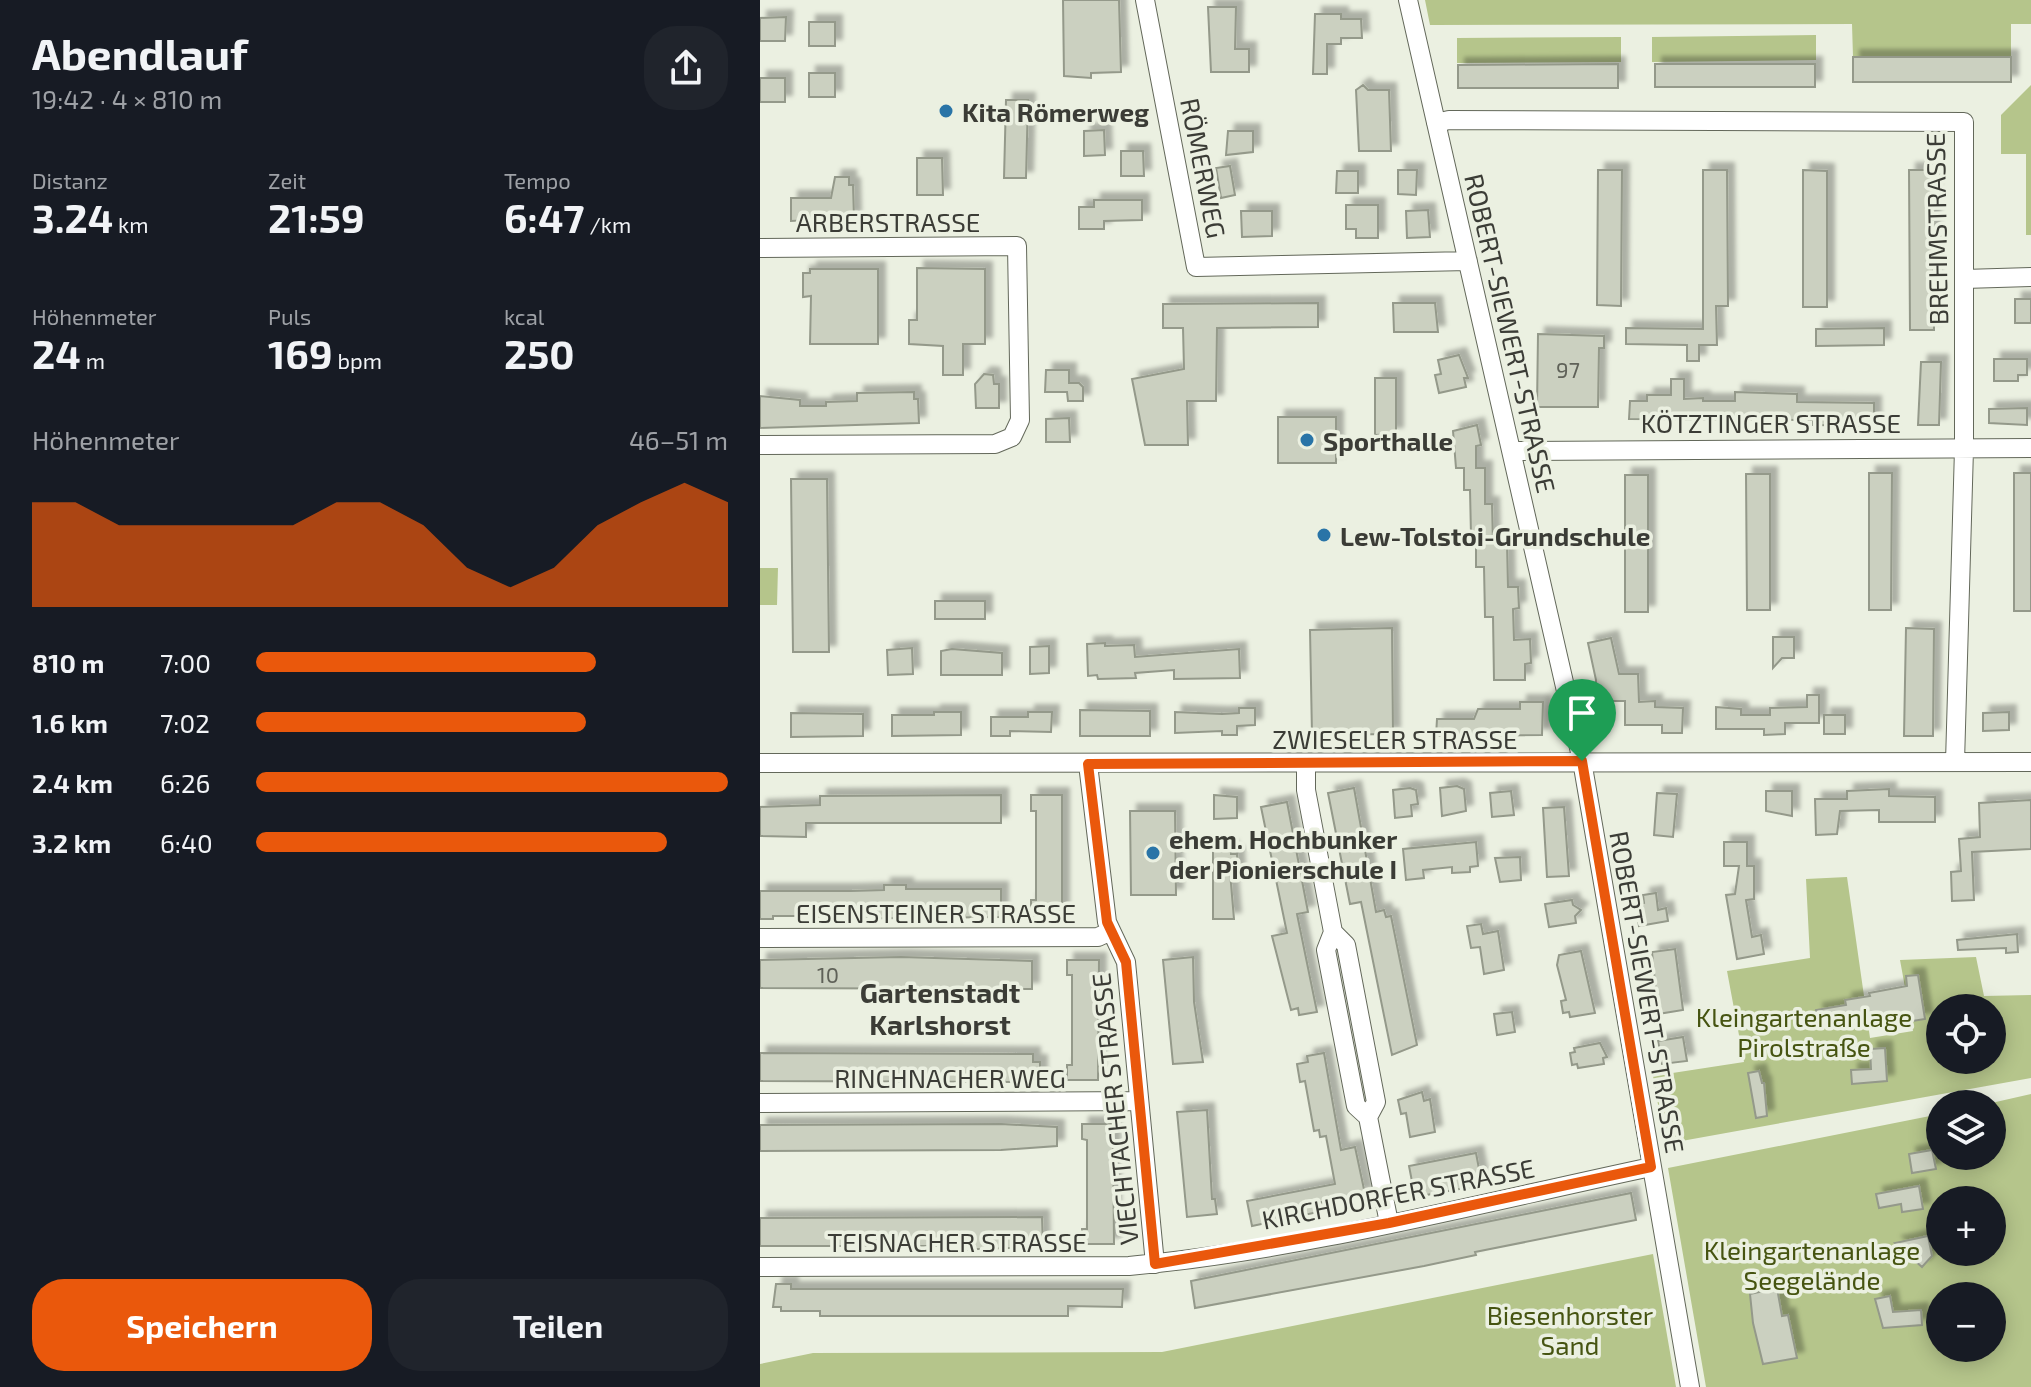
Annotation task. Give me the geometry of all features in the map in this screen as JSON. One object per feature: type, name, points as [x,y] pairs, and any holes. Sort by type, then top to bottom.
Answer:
[{"type":"street","name":"RÖMERWEG","points":[[1145,0],[1196,267],[1468,261]]},
{"type":"street","name":"ROBERT-SIEWERT-STRASSE","points":[[1408,0],[1582,761],[1690,1387]]},
{"type":"street","name":"BREHMSTRASSE","points":[[1436,123],[1449,120],[1964,122],[1964,449],[1955,762]]},
{"type":"street","name":"ARBERSTRASSE","points":[[760,248],[1017,246],[1020,420],[1012,437],[995,444],[760,445]]},
{"type":"street","points":[[1964,279],[2031,277]]},
{"type":"street","name":"KÖTZTINGER STRASSE","points":[[1511,451],[2031,448]]},
{"type":"street","name":"ZWIESELER STRASSE","points":[[760,763],[1306,765],[1582,761],[2031,762]]},
{"type":"street","name":"VIECHTACHER STRASSE","points":[[1088,764],[1105,911],[1126,962],[1155,1264]]},
{"type":"street","points":[[1306,765],[1306,790],[1333,932],[1346,945],[1376,1102],[1368,1117],[1389,1223]]},
{"type":"street","name":"EISENSTEINER STRASSE","points":[[760,938],[1098,937],[1111,931]]},
{"type":"street","name":"RINCHNACHER WEG","points":[[760,1103],[1139,1101]]},
{"type":"street","name":"KIRCHDORFER STRASSE","points":[[1155,1264],[1389,1223],[1651,1167]]},
{"type":"street","name":"TEISNACHER STRASSE","points":[[760,1267],[1155,1264]]},
{"type":"green space","points":[[1425,0],[2031,0],[2031,24],[2011,24],[2011,57],[1853,57],[1852,24],[1430,25]]},
{"type":"green space","points":[[1816,35],[1816,60],[1652,62],[1652,37]]},
{"type":"green space","points":[[1621,37],[1621,62],[1457,63],[1457,38]]},
{"type":"green space","points":[[2031,85],[2031,235],[2026,235],[2026,154],[2001,154],[2001,115]]},
{"type":"green space","points":[[760,568],[778,568],[777,605],[760,605]]},
{"type":"green space","name":"Kleingartenanlage Pirolstraße","points":[[1847,877],[1870,1038],[1913,1031],[1900,960],[1976,957],[1984,994],[1926,994],[1926,1074],[2006,1074],[2006,996],[2031,995],[2031,1078],[1964,1090],[1926,1090],[1926,1097],[1665,1144],[1653,1076],[1744,1062],[1727,971],[1810,958],[1806,879]]},
{"type":"green space","name":"Kleingartenanlage Seegelände","points":[[2031,1094],[2031,1387],[1706,1387],[1668,1168],[1926,1117],[1926,1170],[2006,1170],[2006,1100]]},
{"type":"green space","name":"Biesenhorster Sand","points":[[1653,1254],[1676,1387],[760,1387],[760,1364],[813,1353],[1162,1352]]},
{"type":"building","points":[[1063,0],[1119,0],[1121,72],[1091,73],[1091,78],[1064,76]]},
{"type":"building","points":[[1208,7],[1236,7],[1235,49],[1249,49],[1249,72],[1211,72]]},
{"type":"building","points":[[1315,14],[1341,14],[1341,19],[1361,19],[1362,38],[1341,38],[1341,44],[1327,44],[1327,74],[1313,74]]},
{"type":"building","points":[[786,17],[785,41],[760,41],[760,18]]},
{"type":"building","points":[[809,22],[835,22],[835,46],[809,46]]},
{"type":"building","points":[[1853,57],[2011,57],[2011,82],[1853,82]]},
{"type":"building","points":[[1618,64],[1618,88],[1458,88],[1458,65]]},
{"type":"building","points":[[1655,64],[1815,64],[1815,87],[1655,87]]},
{"type":"building","points":[[809,73],[835,73],[835,97],[809,97]]},
{"type":"building","points":[[760,78],[785,78],[785,102],[760,102]]},
{"type":"building","points":[[1363,85],[1368,90],[1389,90],[1391,151],[1359,151],[1356,90]]},
{"type":"building","points":[[1006,100],[1028,100],[1026,178],[1004,178]]},
{"type":"building","points":[[1104,130],[1105,155],[1084,156],[1084,131]]},
{"type":"building","points":[[1228,131],[1253,131],[1253,152],[1226,155]]},
{"type":"building","points":[[1121,151],[1143,151],[1144,176],[1121,176]]},
{"type":"building","points":[[917,158],[942,158],[943,195],[917,195]]},
{"type":"building","points":[[1230,166],[1235,195],[1221,198],[1216,168]]},
{"type":"building","points":[[1398,170],[1417,170],[1416,195],[1398,194]]},
{"type":"building","points":[[1598,170],[1622,170],[1621,306],[1597,305]]},
{"type":"building","points":[[1703,170],[1727,170],[1728,306],[1716,306],[1717,345],[1699,345],[1699,361],[1687,361],[1687,345],[1626,344],[1626,328],[1703,329]]},
{"type":"building","points":[[1803,170],[1827,171],[1827,307],[1803,307]]},
{"type":"building","points":[[1909,170],[1933,170],[1934,330],[1910,330]]},
{"type":"building","points":[[1337,171],[1358,171],[1358,193],[1336,193]]},
{"type":"building","points":[[835,177],[849,177],[849,185],[853,185],[854,218],[791,221],[791,198],[831,198]]},
{"type":"building","points":[[1094,200],[1142,200],[1142,220],[1104,221],[1104,229],[1079,229],[1079,207],[1094,207]]},
{"type":"building","points":[[1346,205],[1378,205],[1378,238],[1356,238],[1356,229],[1346,229]]},
{"type":"building","points":[[1428,210],[1430,237],[1407,238],[1406,211]]},
{"type":"building","points":[[1241,211],[1272,211],[1272,236],[1242,237]]},
{"type":"building","points":[[917,268],[985,269],[985,344],[963,344],[963,375],[943,375],[943,346],[909,344],[909,320],[917,320]]},
{"type":"building","points":[[810,269],[878,269],[878,344],[810,344],[811,296],[803,297],[803,273],[810,273]]},
{"type":"building","points":[[2015,299],[2031,299],[2031,323],[2015,323]]},
{"type":"building","points":[[1318,303],[1318,327],[1217,328],[1216,401],[1187,401],[1188,445],[1145,445],[1132,379],[1184,369],[1183,328],[1163,328],[1163,304]]},
{"type":"building","points":[[1393,303],[1435,303],[1438,332],[1394,332]]},
{"type":"building","points":[[1884,328],[1884,345],[1816,346],[1816,329]]},
{"type":"building","points":[[1538,334],[1604,336],[1604,348],[1599,348],[1598,407],[1537,407]]},
{"type":"building","points":[[1459,355],[1468,378],[1464,378],[1466,387],[1439,393],[1435,375],[1441,374],[1438,360]]},
{"type":"building","points":[[1994,359],[2027,359],[2027,375],[2018,375],[2018,381],[1994,381]]},
{"type":"building","points":[[1921,362],[1941,362],[1939,425],[1918,425]]},
{"type":"building","points":[[1046,370],[1069,370],[1069,383],[1079,383],[1083,387],[1083,401],[1068,401],[1067,392],[1045,392]]},
{"type":"building","points":[[984,374],[993,375],[994,384],[999,384],[999,408],[976,408],[975,384]]},
{"type":"building","points":[[1375,378],[1396,378],[1396,434],[1375,435]]},
{"type":"building","points":[[1671,379],[1684,379],[1684,399],[1735,401],[1735,392],[1797,394],[1797,402],[1874,403],[1874,426],[1813,425],[1813,420],[1629,419],[1630,401],[1647,401],[1647,395],[1671,395]]},
{"type":"building","points":[[914,392],[914,399],[918,399],[919,423],[760,428],[760,396],[800,400],[800,406],[826,406],[826,402],[857,401],[857,393]]},
{"type":"building","points":[[2027,408],[2027,425],[1989,423],[1989,409]]},
{"type":"building","name":"Sporthalle","points":[[1278,417],[1336,417],[1336,463],[1278,463]]},
{"type":"building","points":[[1069,418],[1070,442],[1046,442],[1046,419]]},
{"type":"building","points":[[1477,425],[1481,445],[1476,446],[1476,468],[1485,468],[1485,504],[1492,504],[1493,543],[1507,543],[1508,587],[1518,587],[1519,608],[1513,609],[1514,640],[1530,639],[1531,663],[1525,664],[1525,680],[1494,680],[1493,617],[1485,617],[1484,567],[1476,567],[1476,535],[1471,535],[1470,490],[1464,490],[1464,468],[1456,468],[1453,431]]},
{"type":"building","points":[[1869,473],[1892,473],[1891,610],[1869,610]]},
{"type":"building","points":[[2014,473],[2031,473],[2031,611],[2014,611]]},
{"type":"building","points":[[1746,474],[1770,474],[1770,610],[1747,610]]},
{"type":"building","points":[[1625,475],[1648,475],[1648,612],[1625,612]]},
{"type":"building","points":[[791,479],[827,479],[829,652],[793,652]]},
{"type":"building","points":[[935,601],[985,601],[985,619],[935,619]]},
{"type":"building","points":[[1392,628],[1393,734],[1312,735],[1310,630]]},
{"type":"building","points":[[1906,628],[1934,629],[1933,736],[1904,736]]},
{"type":"building","points":[[1773,637],[1794,637],[1794,658],[1782,658],[1773,668]]},
{"type":"building","points":[[1611,638],[1619,674],[1638,674],[1639,702],[1655,701],[1655,707],[1683,708],[1682,733],[1662,733],[1662,725],[1625,725],[1625,701],[1596,701],[1596,680],[1588,643]]},
{"type":"building","points":[[1105,643],[1105,646],[1134,645],[1135,657],[1239,649],[1240,678],[1174,679],[1174,670],[1135,673],[1136,678],[1098,679],[1097,675],[1088,676],[1087,644]]},
{"type":"building","points":[[1049,646],[1049,673],[1030,674],[1030,647]]},
{"type":"building","points":[[912,648],[913,674],[888,675],[887,650]]},
{"type":"building","points":[[941,651],[1002,653],[1002,675],[941,675]]},
{"type":"building","points":[[1807,695],[1819,695],[1819,723],[1785,723],[1785,734],[1764,735],[1764,729],[1716,729],[1716,707],[1741,709],[1741,715],[1770,715],[1770,708],[1807,707]]},
{"type":"building","points":[[1520,702],[1543,702],[1542,735],[1436,736],[1437,719],[1474,719],[1478,709],[1520,709]]},
{"type":"building","points":[[1239,708],[1255,708],[1255,725],[1237,726],[1237,735],[1222,735],[1222,731],[1175,733],[1175,712],[1239,713]]},
{"type":"building","points":[[1080,710],[1150,711],[1150,736],[1080,736]]},
{"type":"building","points":[[934,712],[961,712],[961,735],[892,736],[892,715],[934,715]]},
{"type":"building","points":[[1028,712],[1052,712],[1051,732],[1010,731],[1010,736],[991,736],[991,717],[1028,717]]},
{"type":"building","points":[[2009,712],[2009,730],[1983,731],[1983,713]]},
{"type":"building","points":[[791,713],[863,714],[863,736],[791,737]]},
{"type":"building","points":[[1824,715],[1845,715],[1845,734],[1824,734]]},
{"type":"building","points":[[1457,786],[1464,789],[1466,811],[1442,816],[1440,788]]},
{"type":"building","points":[[1354,788],[1376,912],[1384,910],[1386,917],[1391,916],[1417,1045],[1392,1055],[1361,902],[1350,904],[1328,793]]},
{"type":"building","points":[[1889,789],[1889,796],[1935,797],[1935,822],[1879,822],[1879,810],[1840,811],[1837,834],[1816,835],[1815,799],[1847,799],[1847,791]]},
{"type":"building","points":[[1393,790],[1416,790],[1418,804],[1411,805],[1412,816],[1395,818]]},
{"type":"building","points":[[1511,791],[1514,815],[1492,817],[1490,793]]},
{"type":"building","points":[[1766,791],[1792,791],[1792,816],[1766,811]]},
{"type":"building","points":[[1657,793],[1677,794],[1673,837],[1654,835]]},
{"type":"building","points":[[1001,795],[1001,823],[806,823],[806,837],[760,836],[760,807],[820,805],[820,796]]},
{"type":"building","points":[[1031,795],[1062,795],[1062,915],[1031,916],[1031,900],[1036,900],[1036,811],[1031,811]]},
{"type":"building","points":[[1214,795],[1237,797],[1237,818],[1214,819]]},
{"type":"building","points":[[2031,800],[2031,849],[1972,852],[1974,900],[1952,901],[1951,872],[1961,871],[1959,839],[1980,837],[1979,803]]},
{"type":"building","points":[[1287,802],[1308,912],[1297,914],[1317,1012],[1299,1015],[1298,1008],[1291,1010],[1272,936],[1287,933],[1261,807]]},
{"type":"building","points":[[1564,807],[1569,876],[1547,877],[1543,808]]},
{"type":"building","name":"ehem. Hochbunker der Pionierschule I","points":[[1130,811],[1175,811],[1176,895],[1131,895]]},
{"type":"building","points":[[1476,842],[1478,866],[1470,867],[1470,872],[1452,873],[1452,867],[1423,870],[1424,878],[1406,880],[1403,849]]},
{"type":"building","points":[[1724,842],[1747,842],[1747,866],[1754,866],[1754,899],[1746,900],[1752,937],[1761,935],[1764,954],[1737,959],[1726,895],[1735,894],[1739,866],[1724,866]]},
{"type":"building","points":[[1213,848],[1231,848],[1231,854],[1237,854],[1238,872],[1230,872],[1234,919],[1213,919]]},
{"type":"building","points":[[1520,857],[1521,880],[1500,882],[1495,858]]},
{"type":"building","points":[[884,885],[906,885],[906,889],[1001,889],[1001,917],[818,919],[818,916],[773,916],[773,919],[760,919],[760,891],[884,890]]},
{"type":"building","points":[[1656,893],[1658,910],[1666,908],[1668,921],[1639,926],[1636,904],[1644,903],[1643,895]]},
{"type":"building","points":[[1572,900],[1573,905],[1581,910],[1575,916],[1576,923],[1549,927],[1545,904]]},
{"type":"building","points":[[1481,924],[1483,934],[1498,931],[1504,970],[1484,974],[1480,947],[1471,948],[1467,926]]},
{"type":"building","points":[[2017,934],[2018,952],[2006,953],[2006,948],[1958,950],[1957,940]]},
{"type":"building","points":[[1675,949],[1683,1010],[1658,1014],[1652,952]]},
{"type":"building","points":[[1581,951],[1595,1013],[1570,1017],[1569,1012],[1563,1013],[1561,1001],[1566,1000],[1557,965],[1559,955]]},
{"type":"building","points":[[901,957],[1032,961],[1032,989],[760,988],[760,960]]},
{"type":"building","points":[[1193,957],[1194,1002],[1203,1062],[1173,1064],[1163,960]]},
{"type":"building","points":[[1067,960],[1099,960],[1098,1080],[1067,1080],[1067,1065],[1072,1065],[1072,975],[1067,975]]},
{"type":"building","points":[[1918,975],[1925,1019],[1875,1027],[1873,1014],[1818,1023],[1816,1010],[1846,1005],[1845,1000],[1870,996],[1869,993],[1907,986],[1906,976]]},
{"type":"building","points":[[1512,1012],[1515,1032],[1497,1035],[1494,1014]]},
{"type":"building","points":[[1683,1037],[1687,1061],[1662,1064],[1658,1041]]},
{"type":"building","points":[[1600,1043],[1607,1057],[1603,1058],[1604,1064],[1578,1068],[1577,1064],[1572,1065],[1570,1053],[1575,1052],[1574,1048]]},
{"type":"building","points":[[1885,1048],[1887,1081],[1852,1084],[1851,1070],[1871,1069],[1870,1049]]},
{"type":"building","points":[[760,1053],[1033,1054],[1033,1062],[1040,1062],[1040,1082],[760,1081]]},
{"type":"building","points":[[1324,1053],[1341,1150],[1355,1147],[1365,1194],[1316,1203],[1318,1212],[1252,1226],[1247,1201],[1335,1184],[1326,1136],[1320,1137],[1319,1130],[1314,1131],[1305,1081],[1300,1082],[1297,1064],[1308,1062],[1307,1056]]},
{"type":"building","points":[[1759,1071],[1764,1083],[1767,1116],[1756,1118],[1748,1073]]},
{"type":"building","points":[[1422,1092],[1424,1101],[1430,1099],[1435,1132],[1410,1137],[1406,1113],[1401,1114],[1398,1100]]},
{"type":"building","points":[[1207,1110],[1212,1199],[1215,1199],[1217,1214],[1187,1217],[1177,1112]]},
{"type":"building","points":[[1001,1124],[1057,1127],[1057,1146],[1001,1150],[760,1151],[760,1125]]},
{"type":"building","points":[[1082,1124],[1113,1124],[1114,1244],[1082,1244],[1082,1229],[1087,1229],[1087,1140],[1082,1139]]},
{"type":"building","points":[[1926,1151],[1926,1170],[1930,1170],[1912,1173],[1909,1154]]},
{"type":"building","points":[[1476,1153],[1482,1185],[1415,1197],[1409,1166]]},
{"type":"building","points":[[1919,1186],[1923,1209],[1902,1212],[1901,1204],[1879,1208],[1876,1194]]},
{"type":"building","points":[[1631,1193],[1636,1220],[1475,1252],[1476,1255],[1424,1266],[1195,1308],[1191,1281]]},
{"type":"building","points":[[1042,1217],[1043,1247],[949,1250],[949,1246],[760,1246],[760,1218]]},
{"type":"building","points":[[1926,1236],[1926,1263],[1922,1267],[1895,1243]]},
{"type":"building","points":[[776,1284],[791,1284],[791,1289],[1123,1289],[1122,1307],[1068,1306],[1068,1316],[820,1316],[820,1311],[781,1311],[781,1307],[773,1307]]},
{"type":"building","points":[[1777,1288],[1782,1316],[1788,1315],[1797,1358],[1763,1364],[1750,1294]]},
{"type":"building","points":[[1890,1296],[1893,1312],[1921,1310],[1922,1325],[1883,1328],[1875,1299]]},
{"type":"place","name":"Kita Römerweg","points":[[946,111]]},
{"type":"place","name":"Sporthalle","points":[[1307,440]]},
{"type":"place","name":"Lew-Tolstoi-Grundschule","points":[[1324,535]]},
{"type":"place","name":"ehem. Hochbunker der Pionierschule I","points":[[1153,853]]},
{"type":"district","name":"Gartenstadt Karlshorst","points":[[940,1008]]},
{"type":"route","points":[[1582,761],[1651,1167],[1389,1223],[1155,1264],[1126,962],[1107,922],[1088,764],[1515,764],[1582,761]]}]
